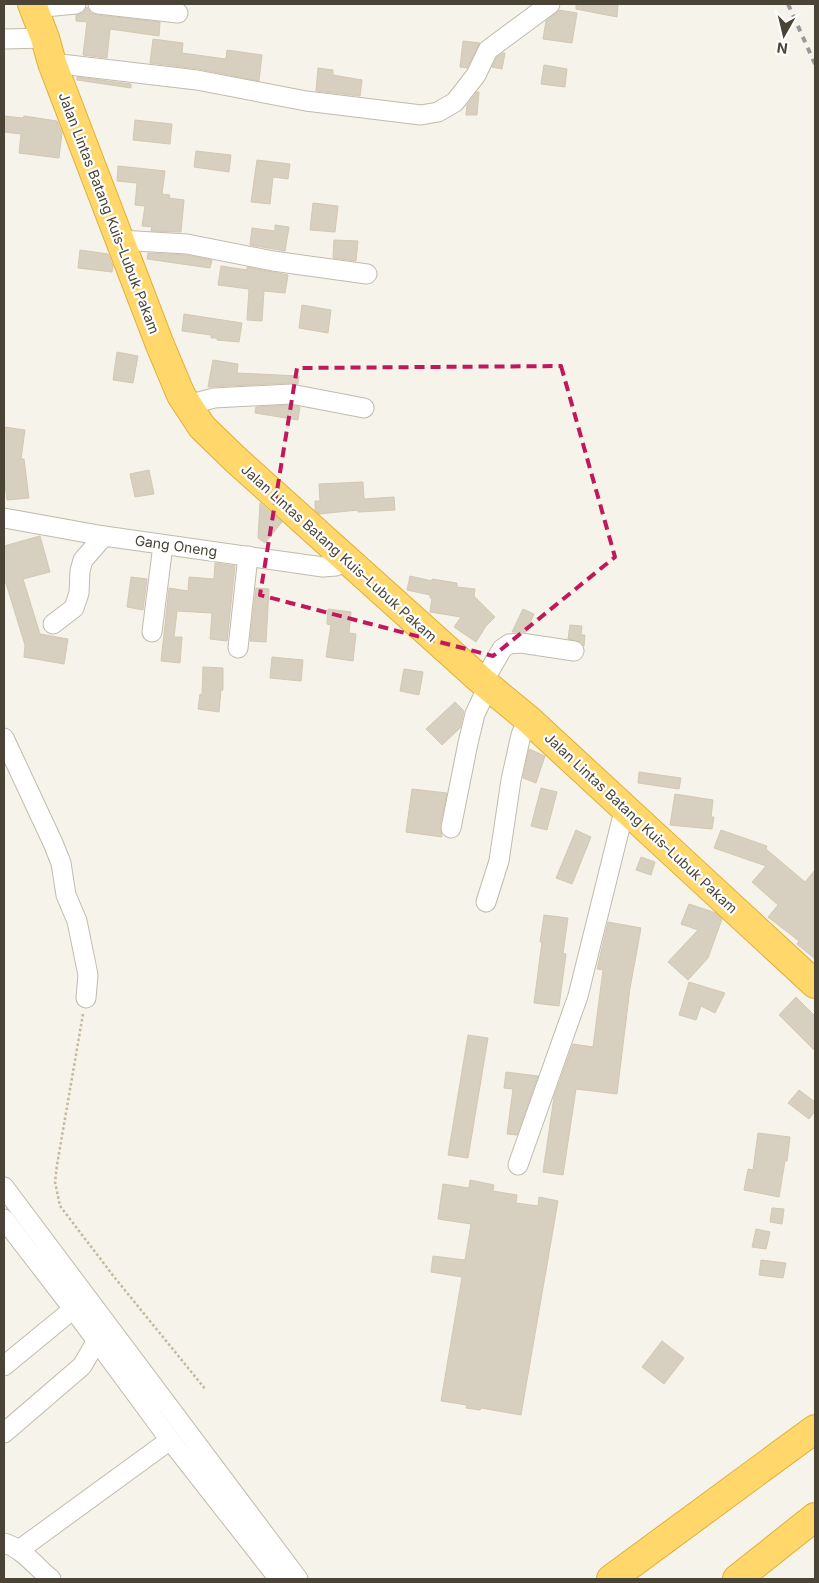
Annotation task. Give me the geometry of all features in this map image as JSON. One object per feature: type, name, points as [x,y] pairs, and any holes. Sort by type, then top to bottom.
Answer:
[{"type":"highway","name":"Jalan Lintas Batang Kuis–Lubuk Pakam","points":[[33,6],[119,240],[160,345],[182,395],[202,427],[485,684],[528,719],[815,984]]},
{"type":"highway","points":[[611,1579],[815,1429]]},
{"type":"highway","points":[[737,1579],[815,1517]]},
{"type":"street","points":[[33,6],[76,4]]},
{"type":"street","points":[[98,4],[178,13]]},
{"type":"street","points":[[4,39],[49,51],[306,101],[421,115],[438,112],[455,102],[476,75],[488,50],[550,4]]},
{"type":"street","points":[[119,240],[187,244],[273,261],[367,274]]},
{"type":"street","points":[[188,405],[214,398],[291,394],[364,408]]},
{"type":"street","name":"Gang Oneng","points":[[4,518],[104,536],[323,567],[336,566],[348,560]]},
{"type":"street","points":[[53,624],[74,608],[79,593],[80,571],[83,560],[104,536]]},
{"type":"street","points":[[152,632],[164,545]]},
{"type":"street","points":[[238,648],[248,556]]},
{"type":"street","points":[[450,828],[475,714],[485,684],[502,649],[509,644],[521,643],[574,650]]},
{"type":"street","points":[[486,902],[499,861],[511,780],[521,735],[528,719]]},
{"type":"street","points":[[4,738],[61,862],[66,895],[77,921],[88,975],[86,998]]},
{"type":"street","points":[[518,1165],[578,996],[625,808]]},
{"type":"street","points":[[4,1186],[298,1579]]},
{"type":"street","points":[[4,1219],[170,1440],[279,1579]]},
{"type":"street","points":[[4,1366],[74,1310],[88,1296]]},
{"type":"street","points":[[4,1432],[82,1366],[96,1342]]},
{"type":"street","points":[[51,1579],[11,1547],[170,1440]]},
{"type":"path","points":[[86,998],[57,1165],[55,1182],[60,1206],[206,1390]]},
{"type":"highlighted area","points":[[561,366],[615,557],[493,656],[260,595],[297,368]]},
{"type":"building","points":[[576,4],[618,4],[617,17],[576,9]]},
{"type":"building","points":[[87,7],[91,13],[97,15],[160,22],[159,36],[110,29],[107,58],[83,55],[87,22],[76,21],[76,15],[83,13]]},
{"type":"building","points":[[559,10],[577,13],[572,43],[543,39],[546,21]]},
{"type":"building","points":[[153,39],[183,43],[182,53],[226,59],[227,50],[262,55],[259,81],[199,69],[150,63]]},
{"type":"building","points":[[463,41],[480,43],[467,68],[460,67]]},
{"type":"building","points":[[505,53],[502,69],[492,67],[497,57]]},
{"type":"building","points":[[544,65],[567,69],[565,87],[541,84]]},
{"type":"building","points":[[318,68],[333,70],[333,75],[362,80],[360,96],[316,91]]},
{"type":"building","points":[[77,77],[131,84],[131,88],[77,80]]},
{"type":"building","points":[[479,92],[477,115],[466,115],[467,105]]},
{"type":"building","points":[[4,116],[23,118],[24,116],[57,121],[62,133],[59,158],[19,153],[21,134],[4,132]]},
{"type":"building","points":[[135,120],[172,124],[170,144],[133,140]]},
{"type":"building","points":[[196,151],[231,155],[229,172],[194,167]]},
{"type":"building","points":[[257,160],[290,164],[288,179],[273,177],[270,204],[251,202]]},
{"type":"building","points":[[118,166],[165,171],[162,194],[170,195],[169,198],[184,200],[181,232],[151,231],[152,227],[142,226],[145,206],[135,205],[137,183],[117,181]]},
{"type":"building","points":[[313,203],[338,206],[335,232],[310,230]]},
{"type":"building","points":[[275,225],[289,227],[285,251],[250,245],[252,228],[275,231]]},
{"type":"building","points":[[334,240],[358,241],[356,261],[333,258]]},
{"type":"building","points":[[80,250],[108,254],[113,266],[112,272],[78,268]]},
{"type":"building","points":[[148,253],[186,255],[212,260],[210,268],[147,259]]},
{"type":"building","points":[[221,266],[247,270],[247,267],[288,275],[285,293],[264,291],[262,321],[247,320],[249,289],[218,285]]},
{"type":"building","points":[[302,305],[331,310],[328,333],[299,328]]},
{"type":"building","points":[[184,314],[242,323],[239,342],[217,340],[217,338],[211,338],[211,335],[182,331]]},
{"type":"building","points":[[117,352],[138,356],[133,383],[113,380]]},
{"type":"building","points":[[213,360],[238,364],[237,373],[299,376],[298,384],[208,387]]},
{"type":"building","points":[[290,405],[300,407],[298,420],[255,413],[256,407]]},
{"type":"building","points":[[4,427],[25,430],[21,459],[24,459],[29,498],[7,500],[4,476]]},
{"type":"building","points":[[149,470],[154,494],[135,497],[130,474]]},
{"type":"building","points":[[363,482],[364,499],[394,497],[395,510],[358,512],[358,510],[319,514],[315,510],[315,501],[320,501],[319,484]]},
{"type":"building","points":[[260,503],[282,522],[265,543],[258,538]]},
{"type":"building","points":[[40,536],[50,572],[23,579],[40,634],[68,639],[64,664],[24,657],[25,645],[4,577],[4,546]]},
{"type":"building","points":[[215,563],[235,566],[227,641],[210,639],[212,613],[177,611],[174,637],[182,637],[180,663],[161,661],[169,588],[188,591],[189,577],[214,579]]},
{"type":"building","points":[[410,576],[432,581],[432,579],[457,583],[457,587],[475,589],[474,596],[495,617],[486,626],[476,642],[454,627],[461,617],[430,612],[432,598],[430,598],[430,595],[407,590]]},
{"type":"building","points":[[131,577],[147,579],[143,610],[127,607]]},
{"type":"building","points":[[256,588],[269,589],[266,642],[250,641]]},
{"type":"building","points":[[328,609],[351,612],[349,633],[356,634],[353,661],[326,657],[331,625],[327,624]]},
{"type":"building","points":[[523,609],[534,614],[526,632],[512,632]]},
{"type":"building","points":[[570,625],[582,626],[581,635],[585,635],[584,646],[581,642],[568,639]]},
{"type":"building","points":[[272,657],[303,660],[301,681],[270,678]]},
{"type":"building","points":[[203,667],[223,668],[223,690],[221,690],[219,712],[198,709],[200,694],[202,695]]},
{"type":"building","points":[[404,669],[423,672],[419,695],[400,691]]},
{"type":"building","points":[[455,702],[464,711],[460,728],[442,745],[426,729]]},
{"type":"building","points":[[529,749],[545,756],[536,783],[523,778]]},
{"type":"building","points":[[639,772],[681,778],[679,789],[638,783]]},
{"type":"building","points":[[541,788],[557,792],[547,830],[531,826]]},
{"type":"building","points":[[412,789],[447,793],[440,826],[442,837],[406,832]]},
{"type":"building","points":[[675,794],[713,800],[711,817],[714,817],[712,829],[670,825]]},
{"type":"building","points":[[576,830],[591,837],[572,884],[556,878]]},
{"type":"building","points":[[721,830],[767,846],[766,849],[805,882],[815,870],[815,959],[797,944],[799,941],[768,917],[778,905],[752,882],[766,866],[714,848]]},
{"type":"building","points":[[641,857],[655,862],[651,875],[636,870]]},
{"type":"building","points":[[689,904],[716,913],[722,919],[708,958],[688,980],[668,962],[698,930],[681,924]]},
{"type":"building","points":[[544,915],[568,918],[563,953],[566,954],[559,1006],[534,1003]]},
{"type":"building","points":[[608,922],[641,928],[630,988],[617,1094],[576,1089],[563,1175],[543,1172],[554,1097],[573,1044],[593,1047],[603,970],[597,969]]},
{"type":"building","points":[[689,982],[725,993],[715,1013],[701,1006],[696,1020],[679,1015]]},
{"type":"building","points":[[796,997],[815,1016],[815,1051],[779,1015]]},
{"type":"building","points":[[468,1035],[488,1038],[468,1158],[448,1155]]},
{"type":"building","points":[[506,1072],[538,1076],[517,1135],[507,1134],[513,1089],[504,1088]]},
{"type":"building","points":[[799,1090],[815,1102],[815,1111],[809,1119],[788,1103]]},
{"type":"building","points":[[758,1133],[790,1137],[779,1197],[744,1190],[748,1169],[753,1170]]},
{"type":"building","points":[[470,1180],[494,1185],[493,1191],[517,1195],[516,1203],[538,1206],[539,1197],[558,1201],[521,1415],[481,1408],[480,1410],[466,1408],[467,1405],[441,1401],[462,1277],[431,1272],[433,1256],[465,1260],[471,1224],[438,1219],[443,1184],[469,1188]]},
{"type":"building","points":[[772,1208],[784,1209],[782,1224],[770,1222]]},
{"type":"building","points":[[756,1229],[770,1232],[766,1249],[752,1247]]},
{"type":"building","points":[[761,1260],[786,1263],[783,1278],[759,1275]]},
{"type":"building","points":[[662,1341],[684,1358],[664,1384],[642,1367]]},
{"type":"railway","points":[[788,4],[815,64]]}]
